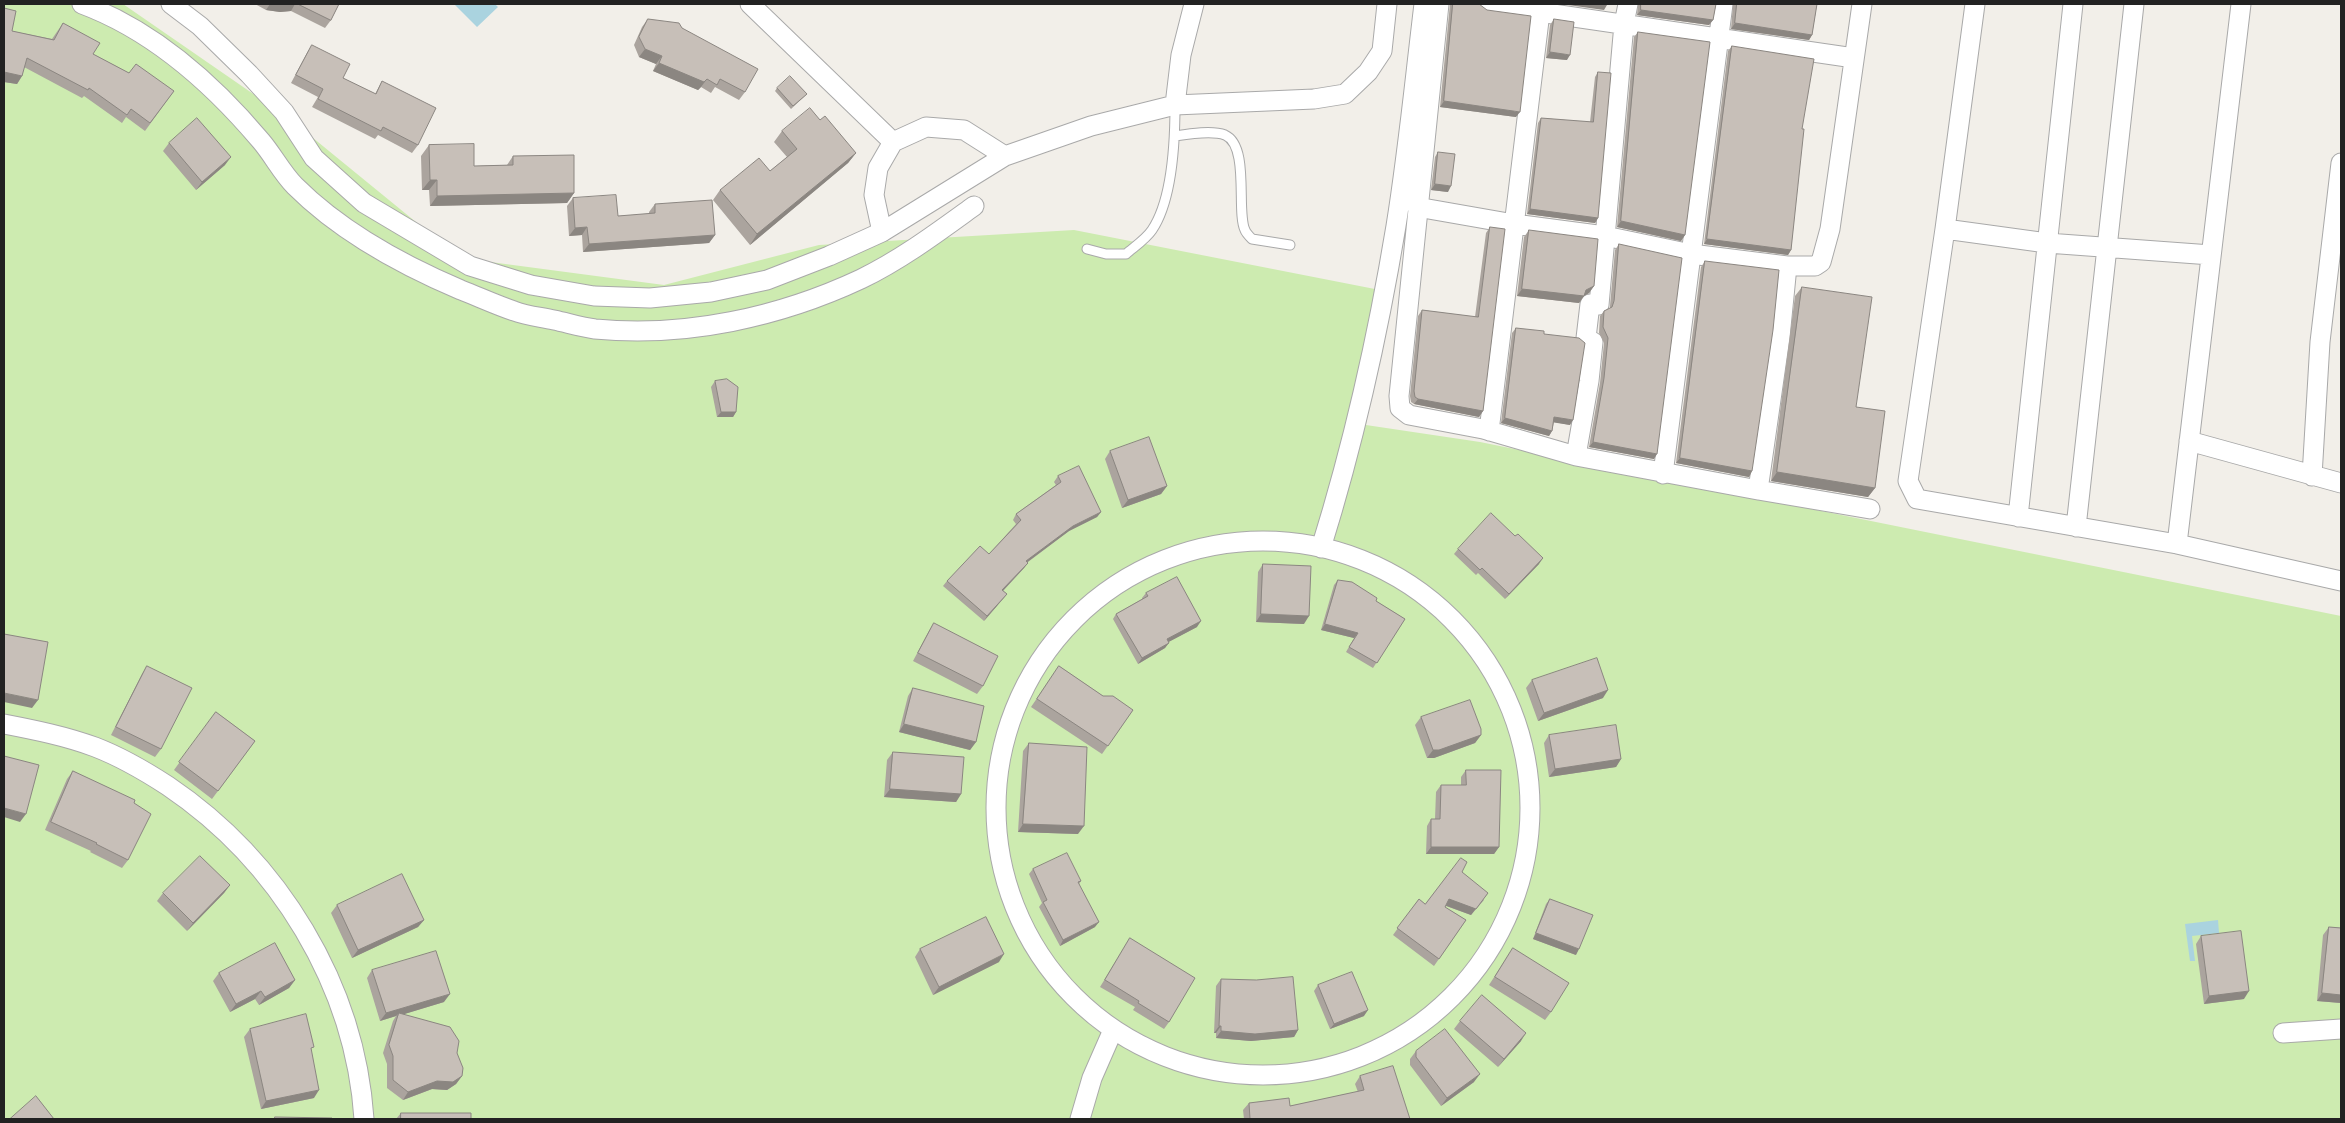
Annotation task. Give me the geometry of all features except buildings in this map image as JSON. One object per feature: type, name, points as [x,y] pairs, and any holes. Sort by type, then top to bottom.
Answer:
[{"type":"street","points":[[82,4],[107,13],[168,51],[208,85],[261,141],[294,186],[340,224],[392,257],[445,283],[515,312],[594,328],[675,330],[736,321],[803,302],[862,278],[914,249],[974,206]]},
{"type":"street","points":[[171,4],[200,26],[249,74],[284,112],[314,158],[364,203],[470,266],[532,285],[594,296],[650,298],[711,292],[767,280],[882,232],[1005,156],[1091,126],[1175,105],[1306,100],[1345,94],[1368,72],[1382,51],[1387,4]]},
{"type":"street","points":[[750,4],[893,142]]},
{"type":"street","points":[[1175,105],[1181,54],[1194,4]]},
{"type":"street","points":[[1321,548],[1343,477],[1380,315],[1396,225],[1424,4]]},
{"type":"street","points":[[1439,4],[1417,207],[1399,396],[1400,408],[1409,415],[1489,431],[1576,456],[1663,474],[1870,509]]},
{"type":"street","points":[[1485,4],[1540,8],[1624,24],[1854,58]]},
{"type":"street","points":[[1576,456],[1589,381],[1593,342],[1586,338],[1590,304],[1599,305],[1624,24],[1628,4]]},
{"type":"street","points":[[1663,474],[1723,4]]},
{"type":"street","points":[[1417,207],[1514,224],[1605,236],[1691,254],[1786,266],[1815,266],[1821,262],[1830,230],[1862,4]]},
{"type":"street","points":[[1975,4],[1945,229],[1908,481],[1917,499],[2177,544],[2341,581]]},
{"type":"street","points":[[2018,516],[2073,4]]},
{"type":"street","points":[[2076,527],[2134,4]]},
{"type":"street","points":[[2177,544],[2241,4]]},
{"type":"street","points":[[1489,431],[1540,8]]},
{"type":"street","points":[[882,232],[874,195],[878,168],[893,142],[926,127],[964,130],[1005,156]]},
{"type":"street","points":[[2312,476],[2320,342],[2341,163]]},
{"type":"street","points":[[1945,229],[2047,243],[2211,255]]},
{"type":"street","points":[[1758,490],[1780,337],[1786,266]]},
{"type":"street","points":[[2189,441],[2341,483]]},
{"type":"street","points":[[1262,541],[1321,548],[1360,560],[1398,577],[1424,596],[1461,628],[1486,660],[1506,696],[1521,734],[1529,774],[1531,815],[1527,855],[1517,895],[1500,932],[1483,960],[1452,998],[1421,1024],[1386,1045],[1348,1062],[1309,1072],[1268,1075],[1227,1073],[1187,1064],[1164,1056],[1113,1030],[1089,1012],[1049,970],[1032,945],[1008,891],[995,833],[994,804],[1002,745],[1011,717],[1037,664],[1055,640],[1097,598],[1139,572],[1175,556],[1233,543],[1262,541]]},
{"type":"street","points":[[4,724],[45,731],[96,747],[141,769],[192,803],[231,836],[265,873],[308,936],[327,972],[342,1011],[355,1056],[364,1119]]},
{"type":"street","points":[[2283,1033],[2341,1029]]},
{"type":"street","points":[[1080,1119],[1092,1078],[1113,1030]]},
{"type":"lane","points":[[1087,249],[1106,254],[1126,254],[1152,230],[1165,199],[1175,136],[1175,105]]},
{"type":"lane","points":[[1175,136],[1198,133],[1225,136],[1229,139],[1233,143],[1240,163],[1244,230],[1252,239],[1290,245]]},
{"type":"green space","points":[[4,4],[123,4],[291,120],[460,258],[664,285],[819,245],[1074,230],[1385,291],[1366,425],[1480,442],[2341,616],[2341,1119],[4,1119]]},
{"type":"water","points":[[454,4],[495,4],[498,7],[477,27]]},
{"type":"water","points":[[2218,920],[2219,933],[2192,936],[2195,961],[2190,961],[2185,924]]}]
